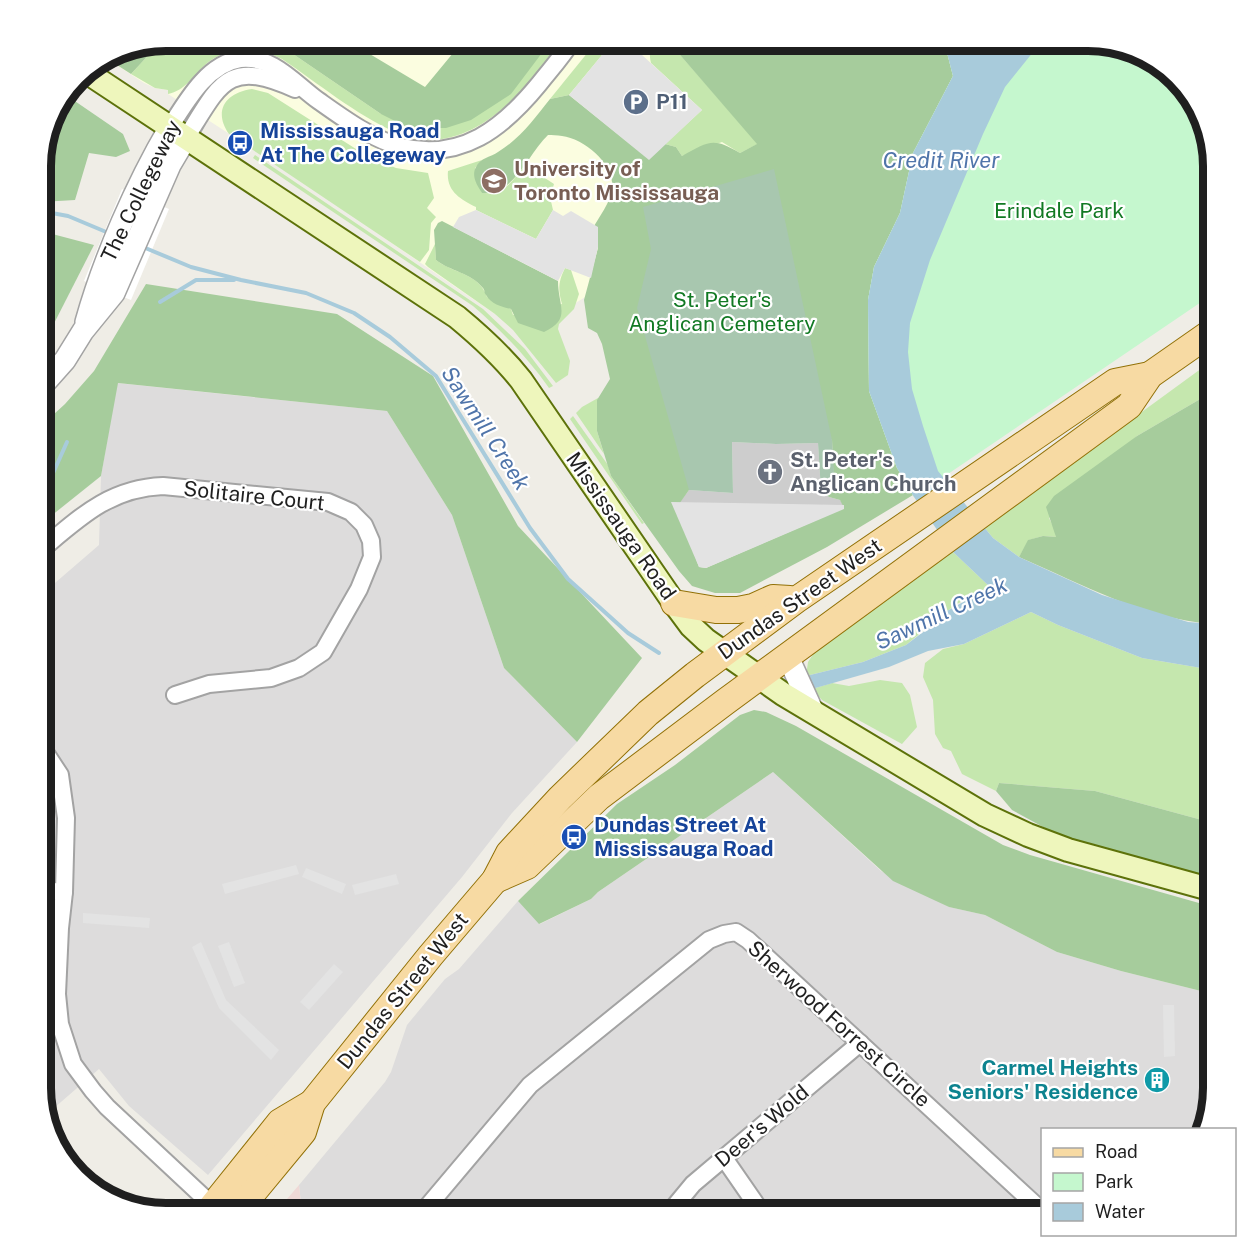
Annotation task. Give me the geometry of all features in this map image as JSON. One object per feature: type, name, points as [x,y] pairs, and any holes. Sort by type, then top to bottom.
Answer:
[{"type":"main road","name":"Mississauga Road","points":[[93,77],[457,317],[480,336],[504,359],[521,380],[691,626],[724,652],[813,712],[985,815],[1068,850],[1203,887]]},
{"type":"main road","name":"Dundas Street West","points":[[495,880],[528,866],[599,798],[759,677],[1129,406],[1150,375],[1203,339]]},
{"type":"main road","name":"Dundas Street West","points":[[224,1203],[280,1122],[312,1103],[431,955],[495,880],[508,853],[574,783],[648,713],[724,652],[796,600],[1014,450],[1115,382],[1150,375]]},
{"type":"main road","points":[[674,603],[717,610],[738,610],[753,607],[773,598],[796,600]]},
{"type":"street","name":"The Collegeway","points":[[51,376],[65,360],[83,332],[105,290],[144,198],[154,155],[178,132],[193,94],[214,71],[225,64],[253,59],[267,63],[282,70],[318,100],[378,138],[400,147],[420,150],[452,148],[485,136],[526,99],[566,51]]},
{"type":"street","name":"Solitaire Court","points":[[51,542],[106,499],[145,486],[328,502],[351,512],[364,525],[370,541],[372,557],[359,589],[323,652],[299,668],[271,678],[209,684],[175,695]]},
{"type":"street","points":[[788,657],[813,712]]},
{"type":"street","points":[[51,761],[60,775],[66,819],[57,994],[60,1024],[73,1064],[107,1107],[209,1203]]},
{"type":"street","points":[[51,891],[64,892]]},
{"type":"street","name":"Sherwood Forrest Circle","points":[[431,1203],[530,1085],[709,940],[736,932],[748,940],[1033,1203]]},
{"type":"street","name":"Deer's Wold","points":[[678,1203],[693,1184],[860,1043]]},
{"type":"street","points":[[724,1158],[755,1203]]},
{"type":"shaded area","name":"University of Toronto Mississauga","points":[[166,51],[677,51],[758,144],[603,286],[553,317],[495,314],[303,182],[168,94],[168,90],[144,83],[114,63],[136,55]]},
{"type":"shaded area","name":"P11","points":[[612,51],[638,51],[702,110],[649,160],[569,95],[602,55]]},
{"type":"shaded area","points":[[476,210],[536,239],[553,210],[563,216],[571,211],[598,227],[598,247],[591,278],[565,268],[558,281],[453,227],[459,217]]},
{"type":"shaded area","points":[[117,383],[387,411],[452,515],[504,668],[577,742],[512,813],[462,877],[208,1175],[129,1106],[99,1069],[53,1109],[51,1095],[51,586],[99,545],[101,476]]},
{"type":"shaded area","points":[[732,442],[818,443],[821,491],[829,497],[840,500],[844,505],[677,506],[689,490],[733,493]]},
{"type":"shaded area","points":[[671,502],[844,505],[844,509],[706,568],[699,567]]},
{"type":"shaded area","points":[[773,772],[881,871],[949,907],[985,915],[1057,952],[1203,992],[1203,1088],[1197,1125],[1196,1128],[1041,1128],[1041,1203],[301,1203],[299,1185],[385,1082],[391,1072],[407,1025],[445,979],[459,969],[518,901],[540,924],[591,899]]},
{"type":"shaded area","points":[[296,865],[299,874],[225,894],[222,884]]},
{"type":"shaded area","points":[[306,868],[346,884],[342,894],[302,877]]},
{"type":"shaded area","points":[[396,874],[399,884],[355,895],[352,885]]},
{"type":"shaded area","points":[[83,913],[150,918],[149,928],[83,923]]},
{"type":"shaded area","points":[[201,942],[226,1000],[279,1050],[271,1060],[219,1008],[192,947]]},
{"type":"shaded area","points":[[229,942],[245,983],[234,987],[218,946]]},
{"type":"shaded area","points":[[334,964],[343,972],[309,1010],[300,1002]]},
{"type":"shaded area","points":[[1163,1005],[1174,1005],[1175,1056],[1164,1057]]},
{"type":"shaded area","points":[[299,1185],[301,1203],[284,1203]]},
{"type":"green space","points":[[232,51],[212,59],[184,87],[168,94],[168,90],[155,88],[131,74],[151,52]]},
{"type":"green space","points":[[258,51],[289,51],[381,114],[542,51],[556,51],[531,81],[492,117],[469,130],[446,138],[421,139],[380,125],[351,108],[282,59]]},
{"type":"green space","points":[[289,51],[365,51],[425,87],[455,51],[543,51],[511,94],[471,120],[446,128],[409,128],[381,114]]},
{"type":"green space","points":[[589,51],[602,51],[602,55],[569,95],[550,99]]},
{"type":"green space","points":[[650,51],[677,51],[758,144],[740,153],[722,142],[682,156],[676,147],[665,144],[702,110],[651,63]]},
{"type":"green space","points":[[677,51],[947,51],[953,76],[913,153],[900,213],[874,267],[868,300],[869,391],[897,468],[913,495],[827,547],[740,593],[715,593],[692,586],[679,571],[611,476],[597,431],[597,400],[610,379],[602,344],[597,333],[588,328],[584,300],[598,248],[593,228],[607,205],[612,190],[609,171],[597,155],[580,142],[562,136],[548,135],[519,173],[503,188],[482,193],[474,174],[480,162],[514,141],[550,99],[569,95],[649,159],[665,144],[676,147],[682,156],[711,143],[723,145],[740,153],[757,144]],"holes":[[[767,398],[832,440],[834,491],[821,491],[829,497],[840,500],[844,508],[706,568],[699,567],[677,507]]]},
{"type":"green space","name":"Erindale Park","points":[[947,51],[1095,51],[1125,57],[1158,75],[1184,102],[1201,144],[1203,301],[914,497],[897,468],[869,391],[868,300],[874,267],[900,213],[913,153],[953,76]]},
{"type":"green space","points":[[151,52],[131,74],[114,63]]},
{"type":"green space","points":[[252,89],[268,93],[367,156],[396,168],[428,173],[434,198],[427,208],[436,217],[431,223],[429,250],[420,262],[229,134],[222,118],[224,104],[235,94]]},
{"type":"green space","points":[[72,99],[123,134],[130,151],[116,157],[89,153],[75,200],[51,201],[51,159],[55,136]]},
{"type":"green space","points":[[255,155],[483,309],[525,349],[553,386],[549,388],[514,345],[473,306],[253,158]]},
{"type":"green space","points":[[482,160],[475,168],[482,193],[496,192],[507,186],[525,165],[554,184],[550,197],[553,210],[536,239],[476,210],[476,207],[455,194],[449,184],[448,171]]},
{"type":"green space","name":"St. Peter's Anglican Cemetery","points":[[774,169],[832,440],[835,491],[821,491],[818,443],[732,442],[733,493],[689,490],[637,308],[651,249],[643,207]]},
{"type":"green space","points":[[442,221],[558,281],[562,311],[558,322],[544,332],[518,323],[511,309],[491,301],[477,282],[436,260],[434,230]]},
{"type":"green space","points":[[51,234],[94,245],[51,329]]},
{"type":"green space","points":[[435,244],[436,260],[472,278],[483,289],[487,297],[511,309],[513,315],[562,304],[559,290],[561,278],[565,268],[571,270],[579,294],[574,309],[559,324],[558,329],[570,361],[568,375],[556,383],[513,330],[495,314],[428,267],[425,264]]},
{"type":"green space","points":[[146,284],[337,314],[433,376],[518,526],[642,658],[577,742],[504,668],[452,515],[387,411],[118,383],[101,476],[51,516],[51,417],[94,371]]},
{"type":"green space","points":[[1203,367],[1203,398],[1137,436],[1049,518],[1056,537],[1043,536],[1029,540],[1019,557],[993,538],[984,527]]},
{"type":"green space","points":[[598,398],[597,431],[604,454],[576,413]]},
{"type":"green space","points":[[1202,398],[1203,623],[1138,608],[1019,557],[1028,540],[1043,536],[1056,537],[1046,507],[1054,496],[1137,436]]},
{"type":"green space","points":[[573,416],[608,465],[611,476],[644,523],[642,524],[570,419]]},
{"type":"green space","points":[[952,551],[990,587],[955,605],[906,645],[863,662],[806,676],[808,662],[814,653]]},
{"type":"green space","points":[[1031,612],[1142,658],[1203,668],[1203,820],[1095,791],[999,783],[996,791],[962,774],[951,751],[943,748],[935,734],[933,700],[923,677],[925,663],[943,649],[964,644]]},
{"type":"green space","points":[[880,680],[902,683],[910,695],[917,727],[902,744],[822,700],[812,689],[832,683],[849,686]]},
{"type":"green space","points":[[754,710],[766,712],[796,726],[1003,845],[1030,855],[1203,904],[1203,992],[1057,952],[985,915],[949,907],[893,881],[773,772],[591,899],[539,924],[518,901],[617,804],[675,765],[740,715]]},
{"type":"green space","points":[[999,783],[1095,791],[1203,820],[1203,877],[1056,834],[1012,810],[996,791]]},
{"type":"water","name":"Credit River","points":[[947,51],[958,51],[966,54],[969,51],[1034,51],[1005,87],[983,134],[930,260],[910,323],[908,352],[912,389],[938,471],[993,538],[1019,557],[1102,595],[1188,622],[1203,623],[1203,668],[1142,658],[1031,612],[964,644],[928,651],[889,667],[812,689],[806,676],[863,662],[906,645],[927,629],[938,616],[990,587],[952,551],[914,497],[897,468],[869,391],[868,300],[874,267],[900,213],[913,153],[953,76]]},
{"type":"pier","points":[[122,189],[169,209],[131,300],[84,281]]},
{"type":"waterway","name":"Sawmill Creek","points":[[51,213],[68,216],[111,234]]},
{"type":"waterway","name":"Sawmill Creek","points":[[143,247],[191,267],[306,293],[354,313],[390,337],[436,376],[530,528],[568,579],[628,633],[659,653]]},
{"type":"waterway","points":[[160,302],[196,280],[234,280]]},
{"type":"waterway","points":[[51,476],[67,442]]},
{"type":"place","name":"P11","points":[[636,102]]},
{"type":"place","name":"Mississauga Road At The Collegeway","points":[[240,143]]},
{"type":"place","name":"University of Toronto Mississauga","points":[[494,181]]},
{"type":"place","name":"St. Peter's Anglican Church","points":[[770,472]]},
{"type":"place","name":"Dundas Street At Mississauga Road","points":[[574,837]]},
{"type":"place","name":"Carmel Heights Seniors' Residence","points":[[1157,1080]]}]
